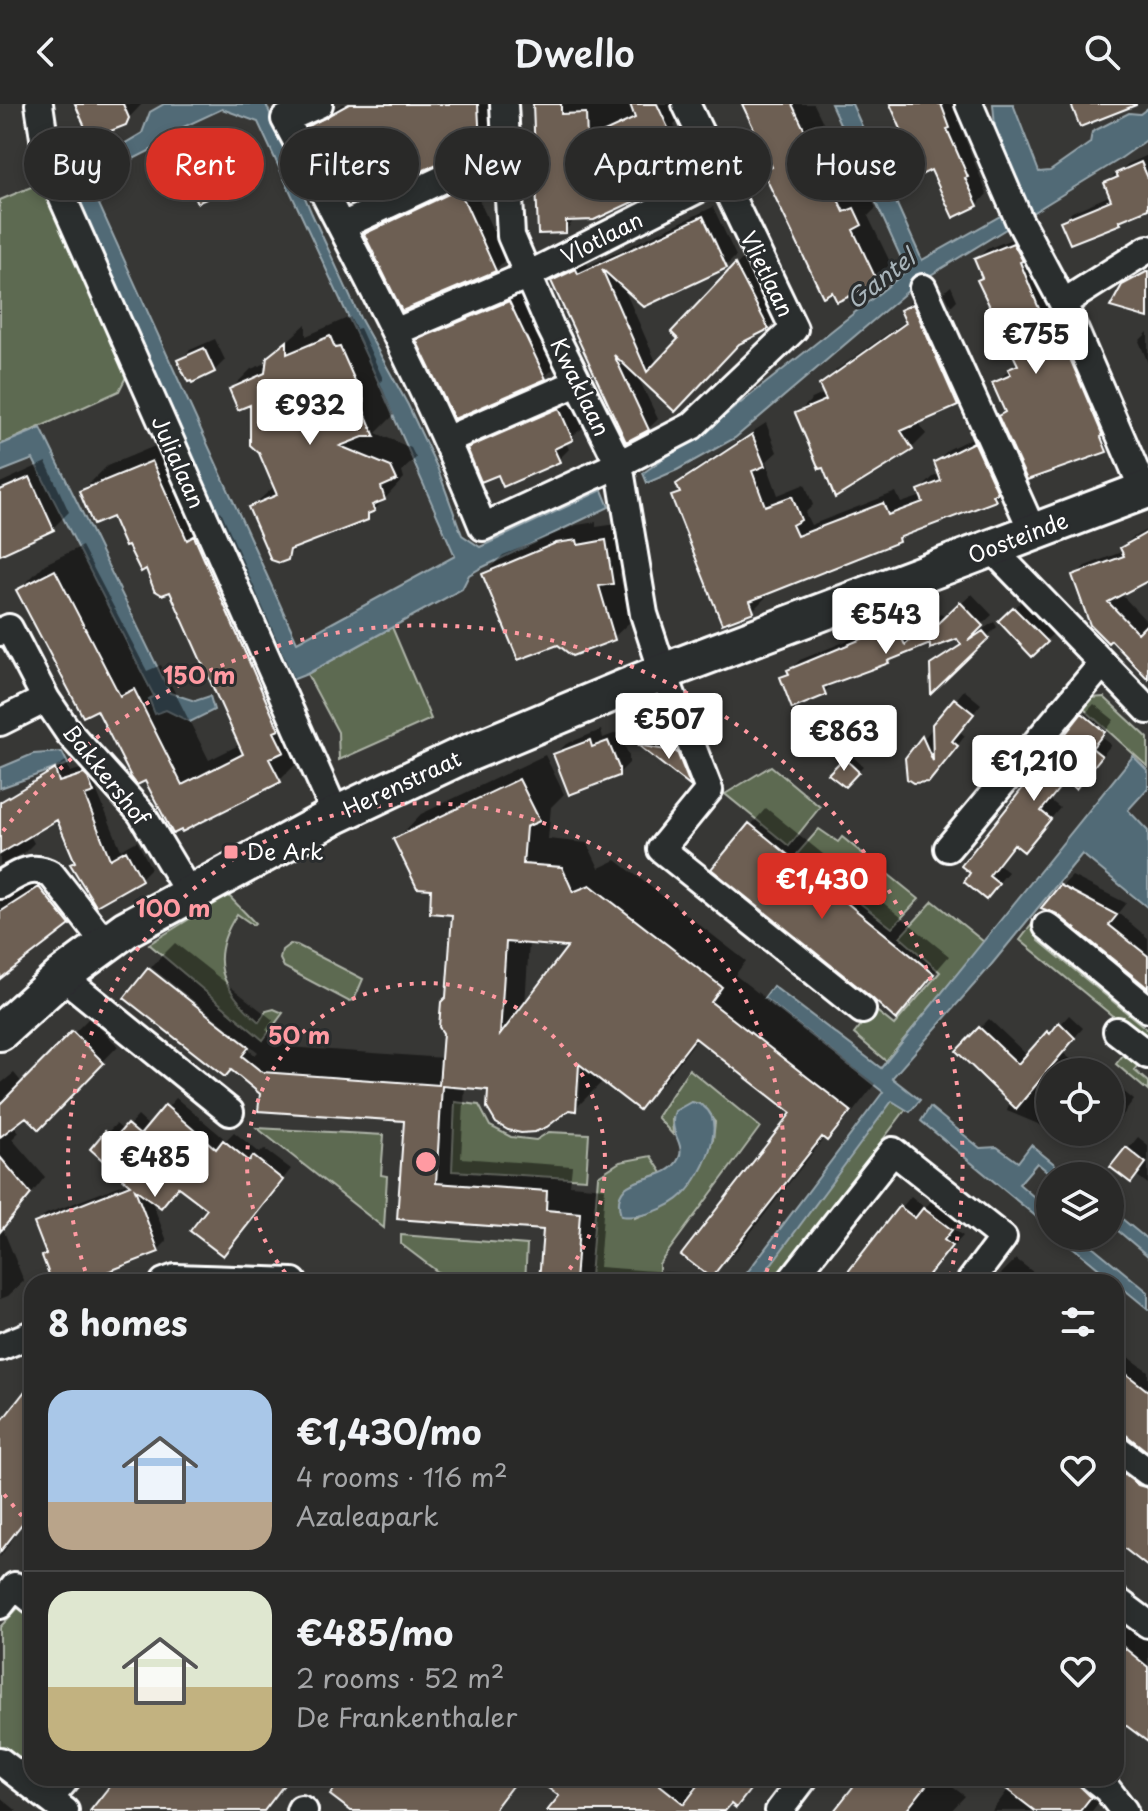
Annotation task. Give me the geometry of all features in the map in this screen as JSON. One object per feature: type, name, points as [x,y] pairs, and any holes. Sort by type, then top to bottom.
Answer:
[{"type":"street","name":"Julialaan","points":[[39,104],[48,165],[336,815]]},
{"type":"street","points":[[319,104],[285,119],[395,332],[483,527],[619,464]]},
{"type":"street","name":"Kwaklaan","points":[[504,104],[505,128]]},
{"type":"street","name":"Vlietlaan","points":[[686,104],[697,128]]},
{"type":"street","points":[[969,104],[1016,214],[1063,303],[1146,490]]},
{"type":"street","points":[[342,226],[435,183]]},
{"type":"street","name":"Kwaklaan","points":[[508,200],[511,236],[526,276],[619,464],[644,614],[709,790],[661,849],[862,1010]]},
{"type":"street","name":"Vlotlaan","points":[[395,332],[526,276],[676,200]]},
{"type":"street","name":"Vlietlaan","points":[[619,464],[692,426],[794,329],[731,200]]},
{"type":"street","points":[[1063,303],[1148,249]]},
{"type":"street","points":[[923,288],[1033,532]]},
{"type":"street","points":[[446,440],[577,383]]},
{"type":"street","name":"Oosteinde","points":[[663,672],[1146,490]]},
{"type":"street","points":[[991,548],[1148,710]]},
{"type":"street","name":"Bakkershof","points":[[0,632],[9,628],[46,699],[69,733],[141,813],[189,893]]},
{"type":"street","points":[[948,848],[1102,664]]},
{"type":"street","name":"Herenstraat","points":[[0,1032],[62,976],[105,943],[189,893],[336,815],[484,746],[663,672]]},
{"type":"street","points":[[0,722],[46,699]]},
{"type":"street","points":[[0,885],[22,871],[41,868],[52,875],[105,943]]},
{"type":"street","points":[[1047,926],[1148,1009]]},
{"type":"street","points":[[62,976],[230,1112]]},
{"type":"street","points":[[1117,1031],[1148,1055]]},
{"type":"street","points":[[796,1274],[893,1151],[1003,1238],[976,1274]]},
{"type":"street","points":[[0,1347],[24,1337]]},
{"type":"street","points":[[1124,1455],[1148,1472]]},
{"type":"street","points":[[0,1605],[15,1586],[24,1593]]},
{"type":"street","points":[[1124,1606],[1148,1624]]},
{"type":"street","points":[[0,1761],[24,1780]]},
{"type":"street","points":[[32,1786],[57,1805],[64,1786]]},
{"type":"street","points":[[779,1811],[798,1786]]},
{"type":"street","points":[[1103,1786],[1124,1811]]},
{"type":"green space","points":[[24,190],[24,200],[51,200],[127,375],[119,391],[0,445],[0,200]]},
{"type":"green space","points":[[392,627],[431,719],[339,760],[338,732],[307,674]]},
{"type":"green space","points":[[1104,697],[1148,738],[1148,767],[1084,709],[1091,698]]},
{"type":"green space","points":[[771,766],[820,807],[789,846],[725,794]]},
{"type":"green space","points":[[819,829],[838,842],[842,837],[919,899],[892,928],[797,854]]},
{"type":"green space","points":[[228,895],[255,923],[253,925],[237,914],[228,930],[221,959],[227,985],[259,1022],[266,1011],[274,1009],[283,1013],[263,1040],[149,944]]},
{"type":"green space","points":[[933,901],[984,942],[886,1061],[854,1034],[874,1009],[894,1025],[940,972],[900,937]]},
{"type":"green space","points":[[1033,923],[1039,928],[1038,940],[1148,1030],[1148,1045],[1020,940]]},
{"type":"green space","points":[[290,944],[363,979],[354,1000],[348,1001],[284,967],[280,959],[282,950]]},
{"type":"green space","points":[[1124,1054],[1138,1065],[1134,1070],[1148,1082],[1148,1091],[1124,1071],[1124,1058],[1121,1058]]},
{"type":"green space","points":[[689,1069],[760,1127],[659,1264],[659,1274],[590,1274],[598,1176],[620,1162],[651,1156],[662,1173],[636,1182],[635,1218],[678,1199],[713,1140],[715,1122],[700,1104],[691,1102],[672,1119],[673,1135],[657,1117]]},
{"type":"green space","points":[[892,1100],[906,1109],[781,1274],[763,1274]]},
{"type":"green space","points":[[455,1102],[479,1105],[490,1126],[511,1137],[536,1140],[549,1132],[589,1134],[586,1179],[452,1171]]},
{"type":"green space","points":[[257,1128],[384,1135],[381,1175],[387,1176],[384,1228]]},
{"type":"green space","points":[[401,1235],[527,1245],[525,1274],[440,1274],[401,1244]]},
{"type":"green space","points":[[20,1606],[24,1609],[24,1771],[0,1753],[0,1627]]},
{"type":"water","points":[[164,104],[266,104],[280,138],[280,169],[264,135],[264,128],[258,122],[222,109],[181,128],[146,128],[146,153],[130,161],[130,140],[142,133],[150,112]]},
{"type":"water","points":[[831,104],[852,104],[863,128],[842,128]]},
{"type":"water","points":[[993,104],[1013,104],[1039,172],[1050,171],[1090,143],[1092,132],[1129,113],[1140,114],[1148,108],[1148,139],[916,284],[735,438],[647,483],[643,473],[723,417],[907,271],[875,200],[895,200],[922,260],[1023,203],[1024,196],[996,138]]},
{"type":"water","points":[[78,200],[97,200],[297,642],[455,556],[294,200],[306,200],[360,318],[408,405],[437,467],[462,535],[480,547],[602,490],[609,507],[481,568],[469,575],[462,589],[292,680]]},
{"type":"water","points":[[41,428],[170,693],[195,701],[210,696],[214,710],[190,722],[166,710],[155,714],[149,699],[154,696],[33,459],[0,472],[0,445]]},
{"type":"water","points":[[62,752],[68,764],[0,788],[0,768],[33,754]]},
{"type":"water","points":[[1133,756],[1148,771],[1148,788],[1128,810],[1148,831],[1148,908],[1082,854],[987,970],[892,1078],[920,1100],[910,1112],[892,1101],[764,1274],[746,1274],[883,1092],[764,998],[773,986],[881,1068]]},
{"type":"water","points":[[691,1102],[704,1107],[712,1116],[714,1129],[712,1144],[692,1185],[671,1204],[655,1211],[621,1216],[619,1201],[622,1191],[662,1173],[679,1158],[681,1153],[673,1119],[675,1111]]},
{"type":"water","points":[[930,1107],[980,1148],[997,1147],[1018,1162],[1031,1145],[1052,1162],[1036,1162],[1019,1184],[1036,1199],[1036,1216],[921,1121]]},
{"type":"water","points":[[1124,1220],[1148,1240],[1148,1256],[1124,1236]]},
{"type":"water","points":[[1076,1250],[1097,1250],[1148,1292],[1148,1309],[1124,1289],[1124,1274],[1105,1274]]},
{"type":"building","points":[[75,104],[123,104],[129,118],[126,125],[118,128],[85,128]]},
{"type":"building","points":[[349,104],[478,104],[479,128],[435,128],[435,165],[419,172],[419,128],[307,127]]},
{"type":"building","points":[[533,104],[561,104],[561,114],[586,113],[587,128],[565,128],[565,200],[637,200],[594,220],[566,221],[566,233],[538,234],[537,200],[549,200],[549,128],[534,128]]},
{"type":"building","points":[[630,104],[657,104],[668,128],[613,128],[635,118]]},
{"type":"building","points":[[742,104],[792,104],[804,128],[787,128],[787,200],[838,200],[844,212],[854,208],[862,225],[853,230],[877,281],[870,287],[837,302],[832,292],[823,297],[771,189],[771,128],[753,128]]},
{"type":"building","points":[[890,104],[941,104],[950,128],[947,129],[978,206],[953,218],[931,170],[925,173],[925,128],[900,128]]},
{"type":"building","points":[[1071,104],[1136,104],[1136,105],[1080,127]]},
{"type":"building","points":[[1141,162],[1148,178],[1148,209],[1119,221],[1121,224],[1070,244],[1060,221],[1111,200],[1104,183],[1118,177],[1116,173]]},
{"type":"building","points":[[436,200],[464,200],[496,271],[402,311],[364,234]]},
{"type":"building","points":[[703,216],[727,268],[644,307],[602,269],[647,372],[678,339],[671,332],[735,264],[769,329],[739,344],[675,412],[614,355],[649,430],[626,442],[551,281],[576,269],[578,274]]},
{"type":"building","points":[[1013,243],[1023,261],[1020,262],[1057,353],[1066,349],[1107,452],[1027,480],[998,416],[1005,412],[992,383],[1011,375],[1008,369],[1018,365],[977,280],[982,278],[974,259]]},
{"type":"building","points":[[1148,271],[1148,318],[1110,307],[1122,285]]},
{"type":"building","points":[[509,301],[546,379],[454,419],[416,340]]},
{"type":"building","points":[[913,304],[958,406],[901,431],[913,450],[835,498],[795,413],[826,400],[819,385],[906,323],[900,310]]},
{"type":"building","points":[[330,336],[335,348],[340,347],[364,401],[360,401],[375,437],[363,437],[340,446],[391,467],[397,480],[381,487],[385,500],[372,505],[375,511],[368,514],[368,520],[290,550],[288,560],[280,563],[271,560],[248,507],[277,495],[259,453],[250,445],[250,405],[238,410],[229,389],[265,373],[267,357],[287,341],[287,354]]},
{"type":"building","points":[[204,348],[215,372],[188,382],[177,360]]},
{"type":"building","points":[[559,408],[573,440],[554,449],[560,462],[503,487],[498,475],[481,482],[467,448]]},
{"type":"building","points":[[969,430],[998,493],[993,495],[996,501],[898,538],[899,542],[750,601],[754,612],[722,624],[671,496],[680,493],[676,484],[752,434],[765,466],[752,471],[765,506],[792,496],[801,520],[792,525],[797,536],[883,503],[888,515],[923,502],[918,490],[941,481],[934,462],[974,442]]},
{"type":"building","points":[[152,461],[187,540],[194,536],[279,730],[274,732],[284,752],[269,759],[281,782],[173,834],[145,781],[137,785],[131,777],[97,710],[83,717],[16,590],[55,570],[120,696],[134,689],[182,785],[243,754],[170,592],[162,595],[154,590],[146,569],[141,572],[128,546],[125,547],[112,517],[93,525],[79,491]]},
{"type":"building","points":[[30,477],[54,530],[0,555],[0,490]]},
{"type":"building","points":[[1148,532],[1148,581],[1108,602],[1138,633],[1148,623],[1148,679],[1111,640],[1108,643],[1090,625],[1072,575],[1124,556],[1120,548]]},
{"type":"building","points":[[577,540],[578,545],[606,540],[613,584],[599,586],[615,640],[572,656],[558,645],[518,660],[482,574],[556,543]]},
{"type":"building","points":[[960,602],[983,626],[968,641],[983,631],[989,638],[931,694],[930,665],[961,645],[957,639],[930,649],[930,644],[823,687],[826,695],[792,709],[780,677],[789,674],[787,670],[864,638],[870,616],[879,638],[898,630],[905,645],[929,623],[935,626]]},
{"type":"building","points":[[1013,607],[1048,642],[1032,657],[998,621]]},
{"type":"building","points":[[954,698],[974,714],[952,741],[958,746],[929,782],[913,783],[907,779],[905,758],[922,736],[933,761],[932,724]]},
{"type":"building","points":[[1082,713],[1105,732],[1092,748],[1102,756],[1076,789],[1065,781],[1041,811],[1051,819],[1024,852],[1014,844],[989,876],[999,884],[986,900],[964,882],[970,873],[961,866]]},
{"type":"building","points":[[879,718],[872,741],[850,756],[841,733]]},
{"type":"building","points":[[590,740],[592,747],[608,741],[619,776],[569,795],[553,754]]},
{"type":"building","points":[[638,745],[677,752],[691,787]]},
{"type":"building","points":[[844,758],[859,772],[845,787],[828,774]]},
{"type":"building","points":[[55,769],[59,782],[84,774],[88,778],[94,793],[85,796],[110,859],[126,850],[142,880],[96,906],[70,864],[75,862],[57,820],[0,854],[0,802]]},
{"type":"building","points":[[519,779],[540,821],[526,827],[523,864],[562,867],[573,892],[590,885],[722,987],[711,1002],[851,1111],[827,1141],[822,1137],[714,1274],[706,1274],[681,1255],[791,1113],[695,1038],[639,1110],[579,1064],[576,1111],[569,1110],[535,1132],[508,1130],[496,1123],[487,1108],[488,1090],[442,1086],[436,1183],[547,1191],[546,1210],[580,1213],[576,1274],[540,1274],[543,1230],[397,1219],[404,1121],[258,1111],[260,1094],[231,1070],[225,1077],[124,998],[148,968],[249,1047],[242,1056],[262,1072],[439,1085],[443,1033],[439,1027],[441,1002],[446,997],[452,915],[430,913],[431,889],[417,888],[393,839]],"holes":[[[506,942],[567,947],[500,1035]]]},
{"type":"building","points":[[749,823],[934,974],[896,1020],[711,869]]},
{"type":"building","points":[[1060,885],[1117,915],[1109,925],[1148,956],[1148,988],[1057,914],[1041,908]]},
{"type":"building","points":[[39,887],[70,925],[0,979],[0,912]]},
{"type":"building","points":[[1059,1022],[1075,1038],[1058,1058],[1036,1058],[1036,1085],[1016,1109],[956,1051],[979,1027],[1018,1064],[1047,1031],[1050,1034]]},
{"type":"building","points":[[72,1031],[104,1063],[39,1130],[26,1117],[0,1137],[0,1104]]},
{"type":"building","points":[[165,1105],[216,1149],[223,1140],[249,1161],[253,1156],[283,1180],[223,1256],[190,1231],[207,1209],[178,1187],[161,1208],[135,1189],[159,1252],[102,1274],[49,1274],[42,1256],[46,1254],[34,1223],[130,1185],[90,1149],[105,1131],[114,1139],[127,1124],[140,1135]]},
{"type":"building","points":[[1126,1147],[1146,1163],[1131,1183],[1124,1178],[1124,1162],[1114,1162]]},
{"type":"building","points":[[0,1157],[31,1194],[0,1232]]},
{"type":"building","points":[[899,1206],[915,1218],[923,1208],[952,1230],[944,1240],[952,1246],[929,1274],[846,1274]]},
{"type":"building","points":[[1124,1372],[1148,1391],[1148,1452],[1126,1435]]},
{"type":"building","points":[[24,1392],[24,1521],[0,1552],[0,1423]]},
{"type":"building","points":[[1124,1474],[1138,1485],[1148,1488],[1148,1567],[1124,1548]]},
{"type":"building","points":[[1124,1648],[1148,1667],[1148,1742],[1124,1724]]},
{"type":"building","points":[[110,1786],[283,1786],[264,1811],[90,1811]]},
{"type":"building","points":[[337,1786],[512,1786],[493,1811],[351,1811],[330,1795]]},
{"type":"building","points":[[545,1786],[661,1786],[684,1804],[698,1786],[753,1786],[736,1808],[731,1804],[725,1811],[547,1811],[559,1796]]},
{"type":"building","points":[[854,1786],[926,1786],[906,1811],[834,1811]]},
{"type":"building","points":[[1002,1786],[1080,1786],[1091,1797],[1080,1811],[1035,1811]]},
{"type":"place","name":"De Ark","points":[[231,852]]},
{"type":"water label","name":"Gantel","points":[[881,280]]}]
